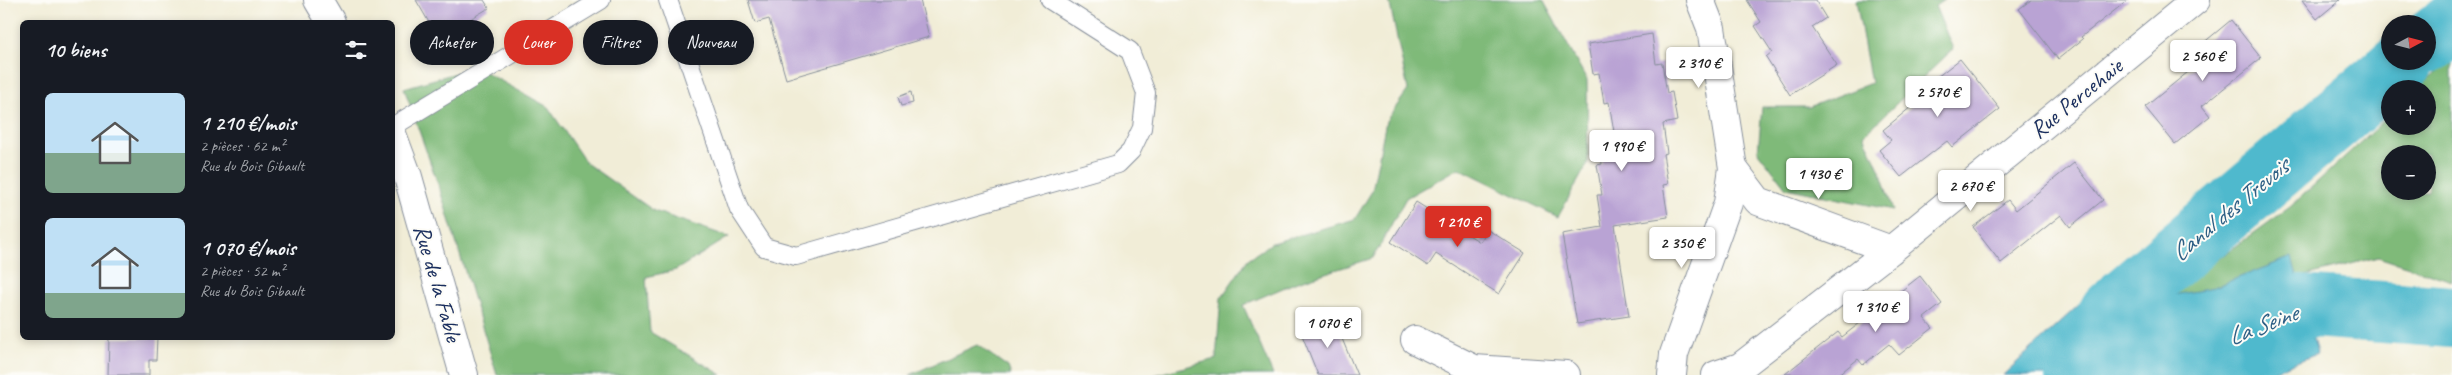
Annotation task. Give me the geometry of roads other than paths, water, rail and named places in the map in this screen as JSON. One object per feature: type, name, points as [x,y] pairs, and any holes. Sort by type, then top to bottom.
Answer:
[{"type":"street","points":[[318,0],[330,20]]},
{"type":"street","points":[[1672,375],[1674,354],[1728,203],[1733,168],[1711,28],[1700,0]]},
{"type":"street","name":"Rue Percehaie","points":[[1716,375],[1740,367],[1891,250],[2196,0]]},
{"type":"street","name":"Rue de la Fable","points":[[395,142],[408,177],[464,375]]},
{"type":"street","points":[[1733,168],[1758,200],[1891,250]]},
{"type":"street","points":[[1415,340],[1474,369],[1566,375]]},
{"type":"lane","points":[[395,124],[601,0]]},
{"type":"lane","points":[[668,0],[739,209],[764,247],[796,256],[1118,164],[1131,151],[1142,128],[1146,93],[1130,51],[1050,0]]},
{"type":"water","points":[[2135,253],[2166,288],[2161,297],[2209,289],[2292,257],[2317,354],[2263,375],[2003,375]]},
{"type":"waterway","name":"Canal des Trevois","points":[[2436,37],[2452,24]]},
{"type":"waterway","name":"Canal des Trevois","points":[[2076,375],[2111,310],[2393,70]]},
{"type":"waterway","name":"La Seine","points":[[2139,375],[2299,306],[2452,317]]}]
